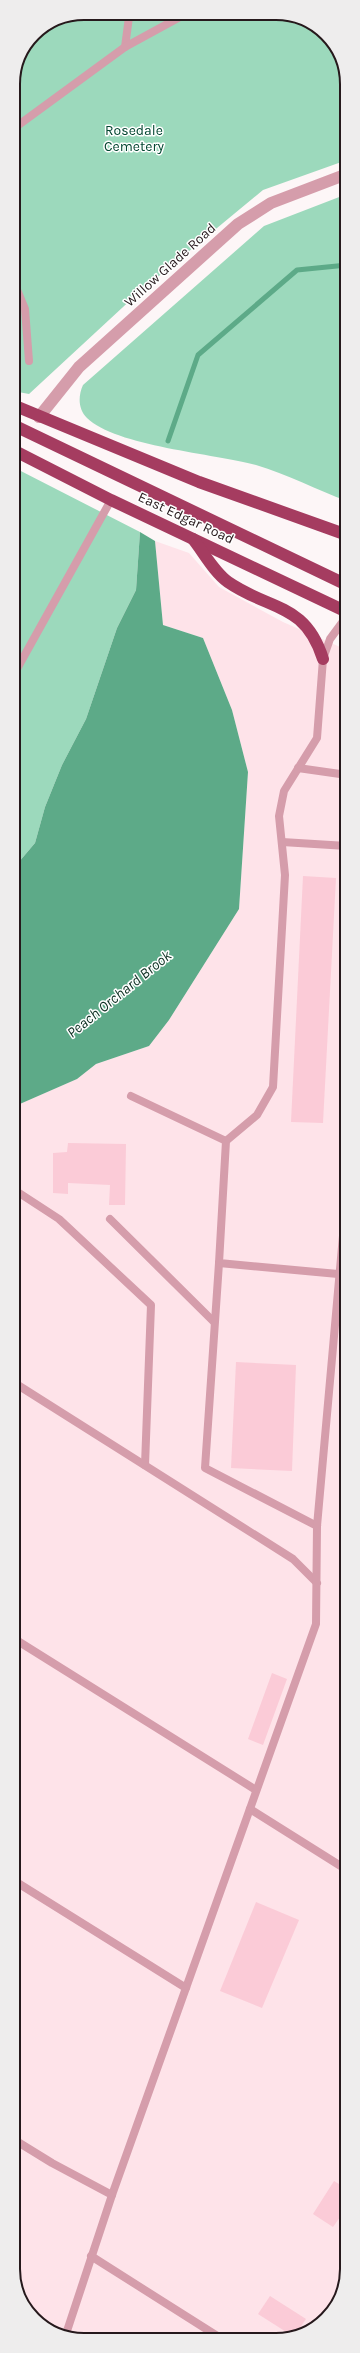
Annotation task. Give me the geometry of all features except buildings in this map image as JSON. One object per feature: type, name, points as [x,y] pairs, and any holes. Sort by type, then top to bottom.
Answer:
[{"type":"highway","points":[[20,409],[192,479],[340,532]]},
{"type":"highway","points":[[20,428],[340,582]]},
{"type":"highway","name":"East Edgar Road","points":[[20,454],[111,500],[192,536],[340,609]]},
{"type":"highway","points":[[192,536],[227,582],[295,616],[305,624],[316,639],[323,658]]},
{"type":"street","name":"Willow Glade Road","points":[[39,416],[79,367],[238,224],[271,203],[340,177]]},
{"type":"lane","points":[[125,47],[129,20]]},
{"type":"lane","points":[[20,124],[125,47],[174,20]]},
{"type":"lane","points":[[20,297],[25,309],[29,361]]},
{"type":"lane","points":[[20,663],[111,500]]},
{"type":"lane","points":[[317,1526],[205,1468],[226,1142],[256,1115],[273,1086],[285,875],[279,816],[284,791],[317,738],[323,658],[330,639],[340,625]]},
{"type":"lane","points":[[298,768],[340,774]]},
{"type":"lane","points":[[282,842],[340,846]]},
{"type":"lane","points":[[131,1096],[226,1142]]},
{"type":"lane","points":[[20,1194],[59,1219],[151,1305],[146,1465]]},
{"type":"lane","points":[[110,1218],[214,1322]]},
{"type":"lane","points":[[66,2331],[112,2195],[316,1624],[317,1526],[340,1256]]},
{"type":"lane","points":[[219,1263],[338,1274]]},
{"type":"lane","points":[[20,1386],[293,1559],[317,1583]]},
{"type":"lane","points":[[20,1642],[256,1790]]},
{"type":"lane","points":[[250,1809],[340,1866]]},
{"type":"lane","points":[[20,1884],[186,1988]]},
{"type":"lane","points":[[20,2143],[52,2163],[112,2195]]},
{"type":"lane","points":[[91,2256],[213,2333]]},
{"type":"shaded area","points":[[155,541],[189,553],[219,587],[283,622],[340,647],[340,2269],[339,2281],[335,2293],[329,2305],[321,2314],[312,2322],[304,2326],[293,2331],[280,2333],[84,2333],[63,2330],[42,2317],[36,2311],[25,2293],[20,2273],[20,1104],[77,1079],[96,1064],[149,1046],[169,1020],[239,909],[248,772],[232,710],[203,638],[163,625]]},
{"type":"green space","name":"Rosedale Cemetery","points":[[84,20],[276,20],[293,22],[308,29],[318,36],[331,52],[338,67],[340,80],[340,162],[263,190],[136,295],[29,394],[20,392],[20,84],[21,72],[31,48],[48,31],[72,21]]},
{"type":"green space","points":[[340,197],[340,498],[256,465],[167,448],[120,436],[101,428],[87,418],[80,407],[80,394],[83,385],[264,226]]},
{"type":"green space","points":[[20,471],[140,532],[136,590],[117,628],[86,719],[62,765],[45,807],[35,843],[20,861]]},
{"type":"water","name":"Peach Orchard Brook","points":[[140,532],[155,541],[163,625],[203,638],[232,710],[248,772],[239,909],[169,1020],[149,1046],[96,1064],[77,1079],[20,1104],[20,861],[35,843],[45,807],[62,765],[86,719],[117,628],[136,590]]},
{"type":"waterway","points":[[168,441],[198,355],[297,270],[340,266]]}]
